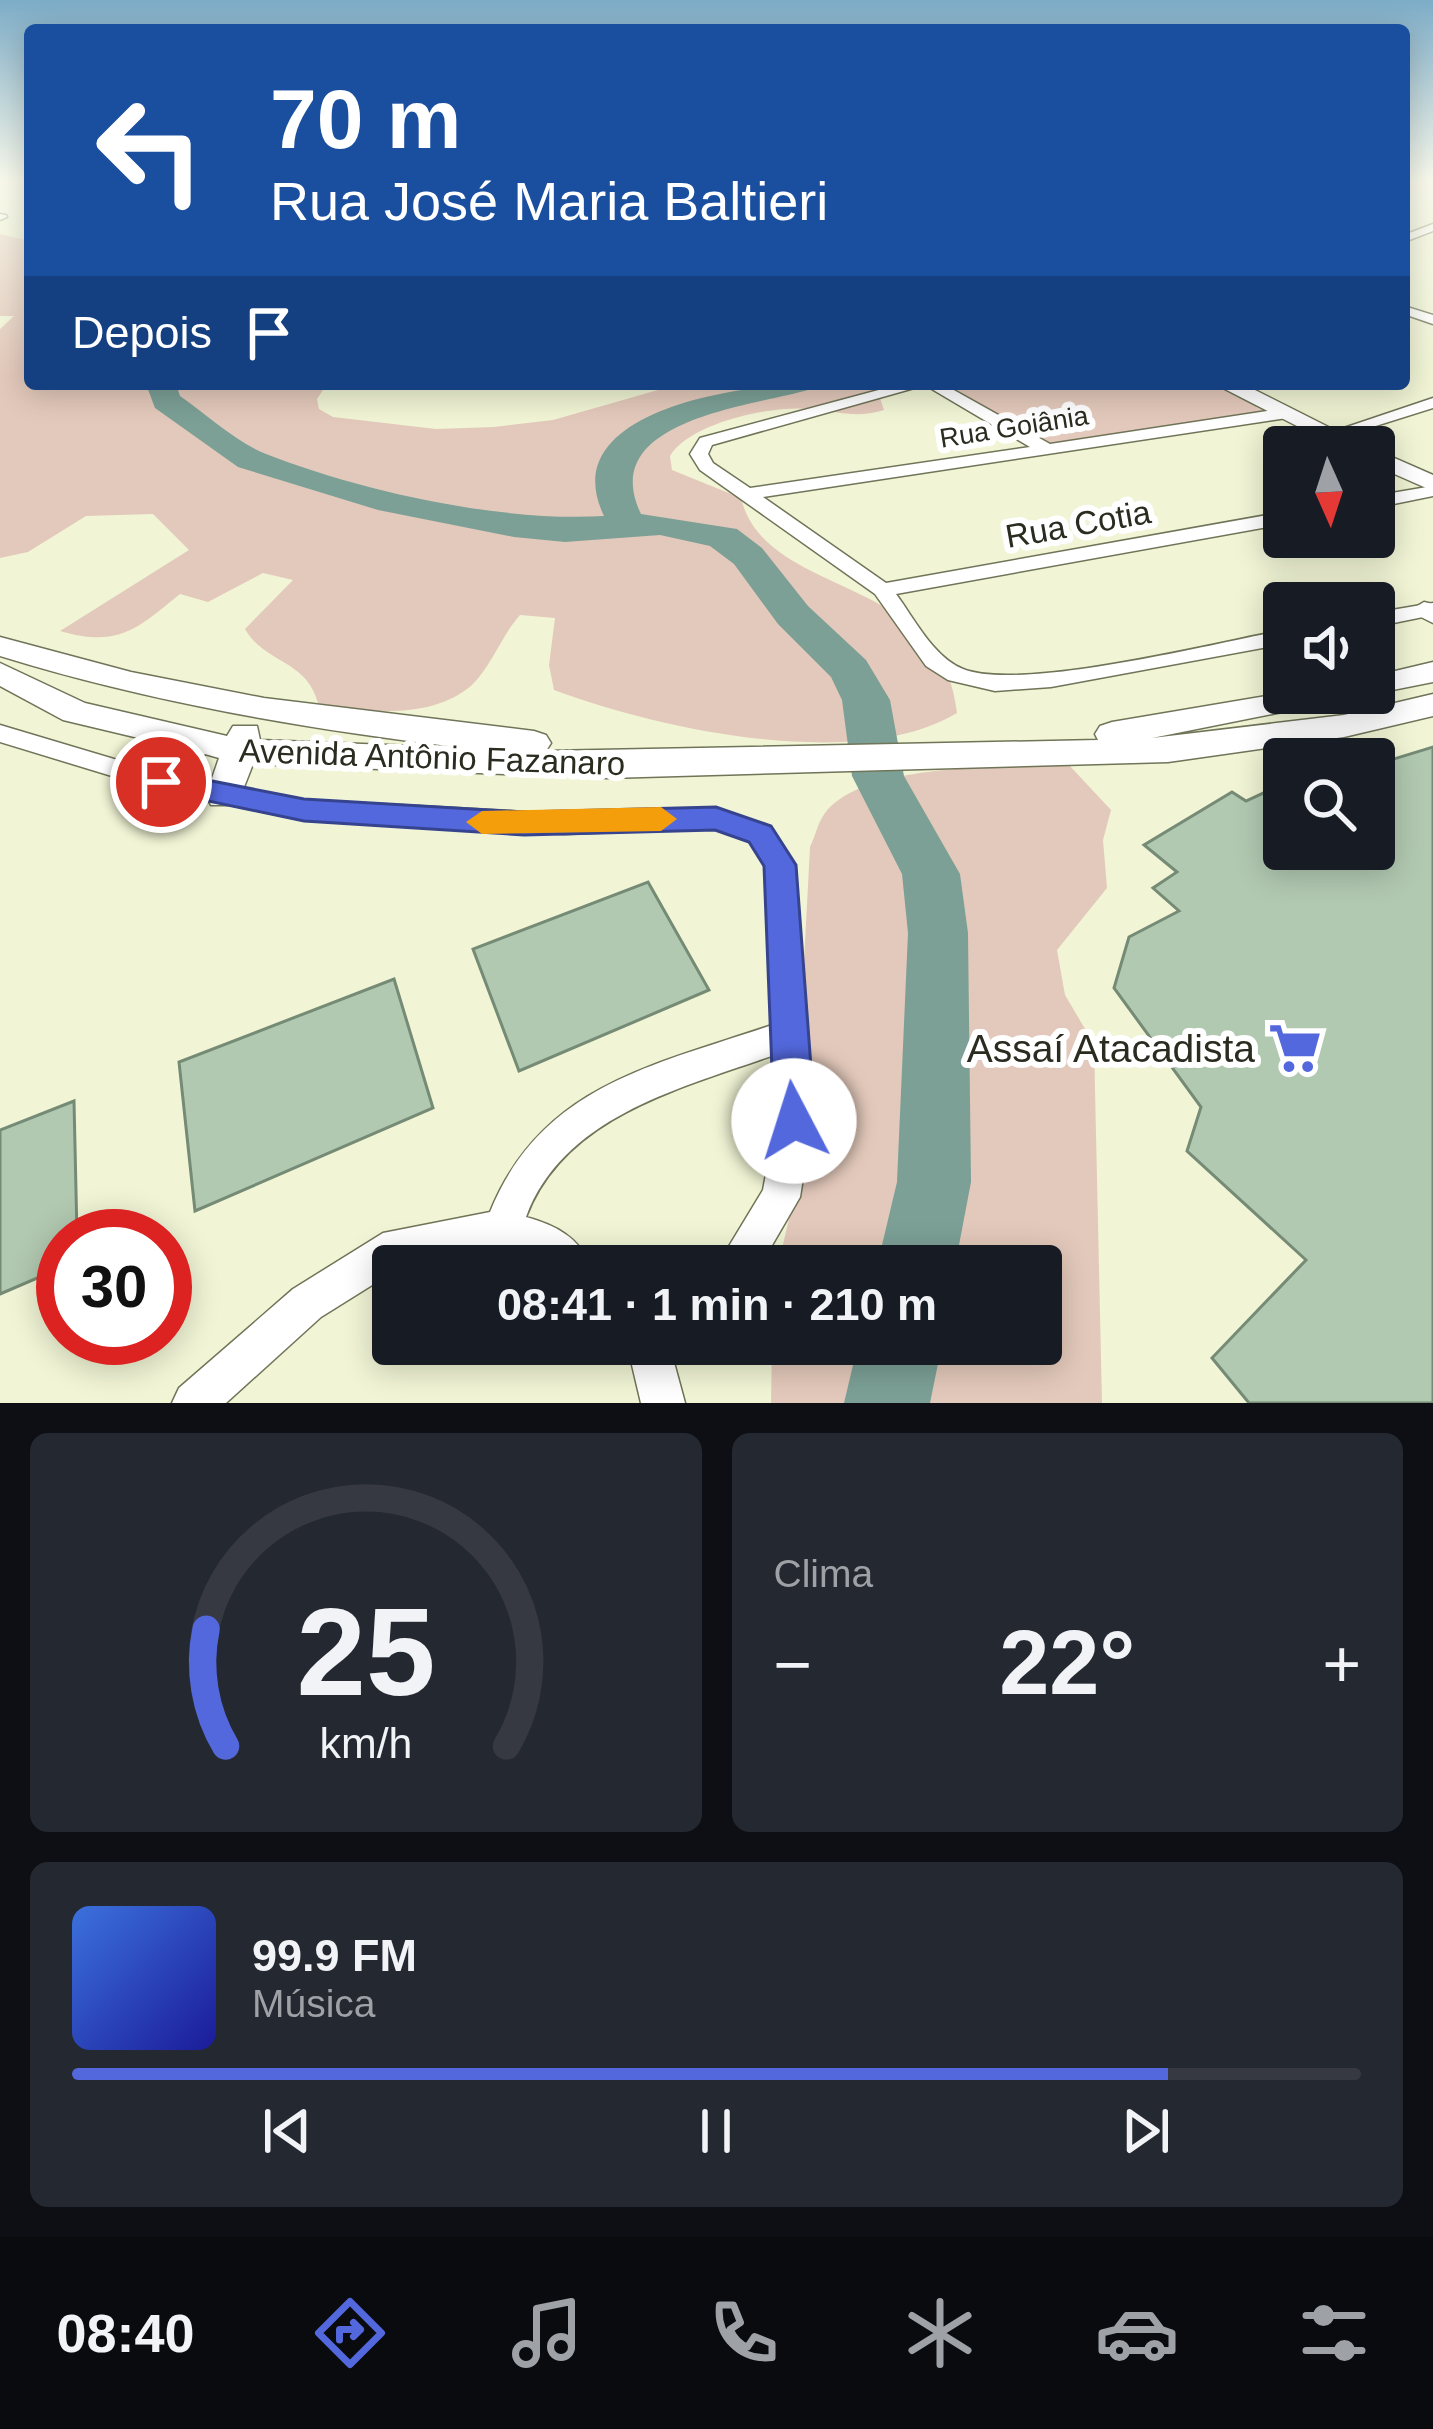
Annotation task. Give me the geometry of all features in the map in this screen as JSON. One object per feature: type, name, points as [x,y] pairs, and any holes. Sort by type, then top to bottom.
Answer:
[{"type":"main road","points":[[1238,390],[1313,426]]},
{"type":"main road","points":[[1395,467],[1433,488]]},
{"type":"main road","name":"Avenida Antônio Fazanaro","points":[[0,646],[114,682],[390,729],[812,764]]},
{"type":"main road","points":[[1395,681],[1433,672]]},
{"type":"main road","name":"Avenida Antônio Fazanaro","points":[[0,674],[75,712],[242,751],[608,766],[812,764],[1168,750],[1344,725],[1433,705]]},
{"type":"main road","points":[[75,712],[114,682]]},
{"type":"main road","points":[[224,796],[242,751],[246,725],[239,703]]},
{"type":"main road","name":"Avenida Antônio Fazanaro","points":[[960,757],[1263,711]]},
{"type":"main road","points":[[161,782],[195,743]]},
{"type":"street","points":[[896,390],[706,442],[698,454],[706,466],[882,590],[934,661],[956,675],[1027,681],[1263,641]]},
{"type":"street","points":[[943,390],[1048,449]]},
{"type":"street","points":[[1360,426],[1433,403]]},
{"type":"street","name":"Rua Goiânia","points":[[749,494],[1286,413]]},
{"type":"street","points":[[1395,497],[1433,488]]},
{"type":"street","name":"Rua Cotia","points":[[882,590],[1263,522]]},
{"type":"street","points":[[1395,617],[1430,611]]},
{"type":"street","points":[[0,733],[161,782],[304,810],[442,821],[716,818],[760,834],[780,865],[794,1121],[781,1197],[750,1245]]},
{"type":"street","points":[[502,1228],[526,1176],[592,1112],[655,1080],[786,1035]]},
{"type":"street","points":[[194,1403],[307,1303],[397,1247],[502,1228],[539,1245]]},
{"type":"street","points":[[653,1365],[663,1403]]},
{"type":"shaded area","points":[[0,245],[24,245],[24,390],[323,390],[317,399],[319,409],[333,417],[436,429],[553,420],[658,390],[896,390],[880,398],[884,410],[874,413],[774,410],[713,426],[680,444],[670,456],[672,470],[741,498],[757,531],[783,555],[889,610],[921,634],[945,667],[957,713],[916,731],[867,740],[813,742],[757,739],[647,718],[554,690],[549,665],[555,618],[520,615],[479,678],[438,704],[398,711],[318,703],[304,678],[263,649],[245,629],[293,580],[263,573],[208,602],[180,594],[138,626],[112,636],[60,631],[189,550],[153,514],[86,516],[28,552],[0,558],[0,329],[14,316],[0,316]]},
{"type":"shaded area","points":[[956,390],[1247,390],[1263,398],[1256,407],[1263,411],[1049,444],[987,413],[984,406]]},
{"type":"shaded area","points":[[1069,765],[1111,810],[1103,840],[1107,888],[1057,950],[1065,995],[1094,1044],[1102,1403],[771,1403],[772,1365],[1062,1365],[1062,1245],[783,1245],[791,1210],[810,847],[825,813],[844,796],[904,776]]},
{"type":"building","name":"Assaí Atacadista","points":[[1433,747],[1433,1403],[1249,1403],[1212,1358],[1306,1260],[1187,1151],[1201,1107],[1114,988],[1129,937],[1179,911],[1153,888],[1177,872],[1144,845],[1232,792],[1246,801],[1263,793],[1263,870],[1395,870],[1395,759]]},
{"type":"building","points":[[648,882],[709,990],[519,1071],[473,949]]},
{"type":"building","points":[[394,979],[433,1108],[195,1211],[179,1062]]},
{"type":"building","points":[[74,1101],[76,1209],[36,1209],[36,1279],[0,1294],[0,1130]]},
{"type":"waterway","points":[[163,390],[166,401],[250,460],[391,502],[514,525],[565,530],[630,526]]},
{"type":"waterway","points":[[630,526],[613,485],[619,460],[646,426],[775,390]]},
{"type":"waterway","points":[[630,526],[660,524],[723,537],[748,556],[793,615],[850,670],[866,700],[878,776],[931,874],[938,933],[934,1182],[920,1245]]},
{"type":"waterway","points":[[887,1403],[895,1365]]},
{"type":"slow traffic","points":[[482,822],[661,819]]},
{"type":"place","name":"Assaí Atacadista","points":[[1295,1048]]},
{"type":"route","points":[[161,782],[304,810],[564,824],[716,818],[760,834],[780,865],[794,1121]]}]
